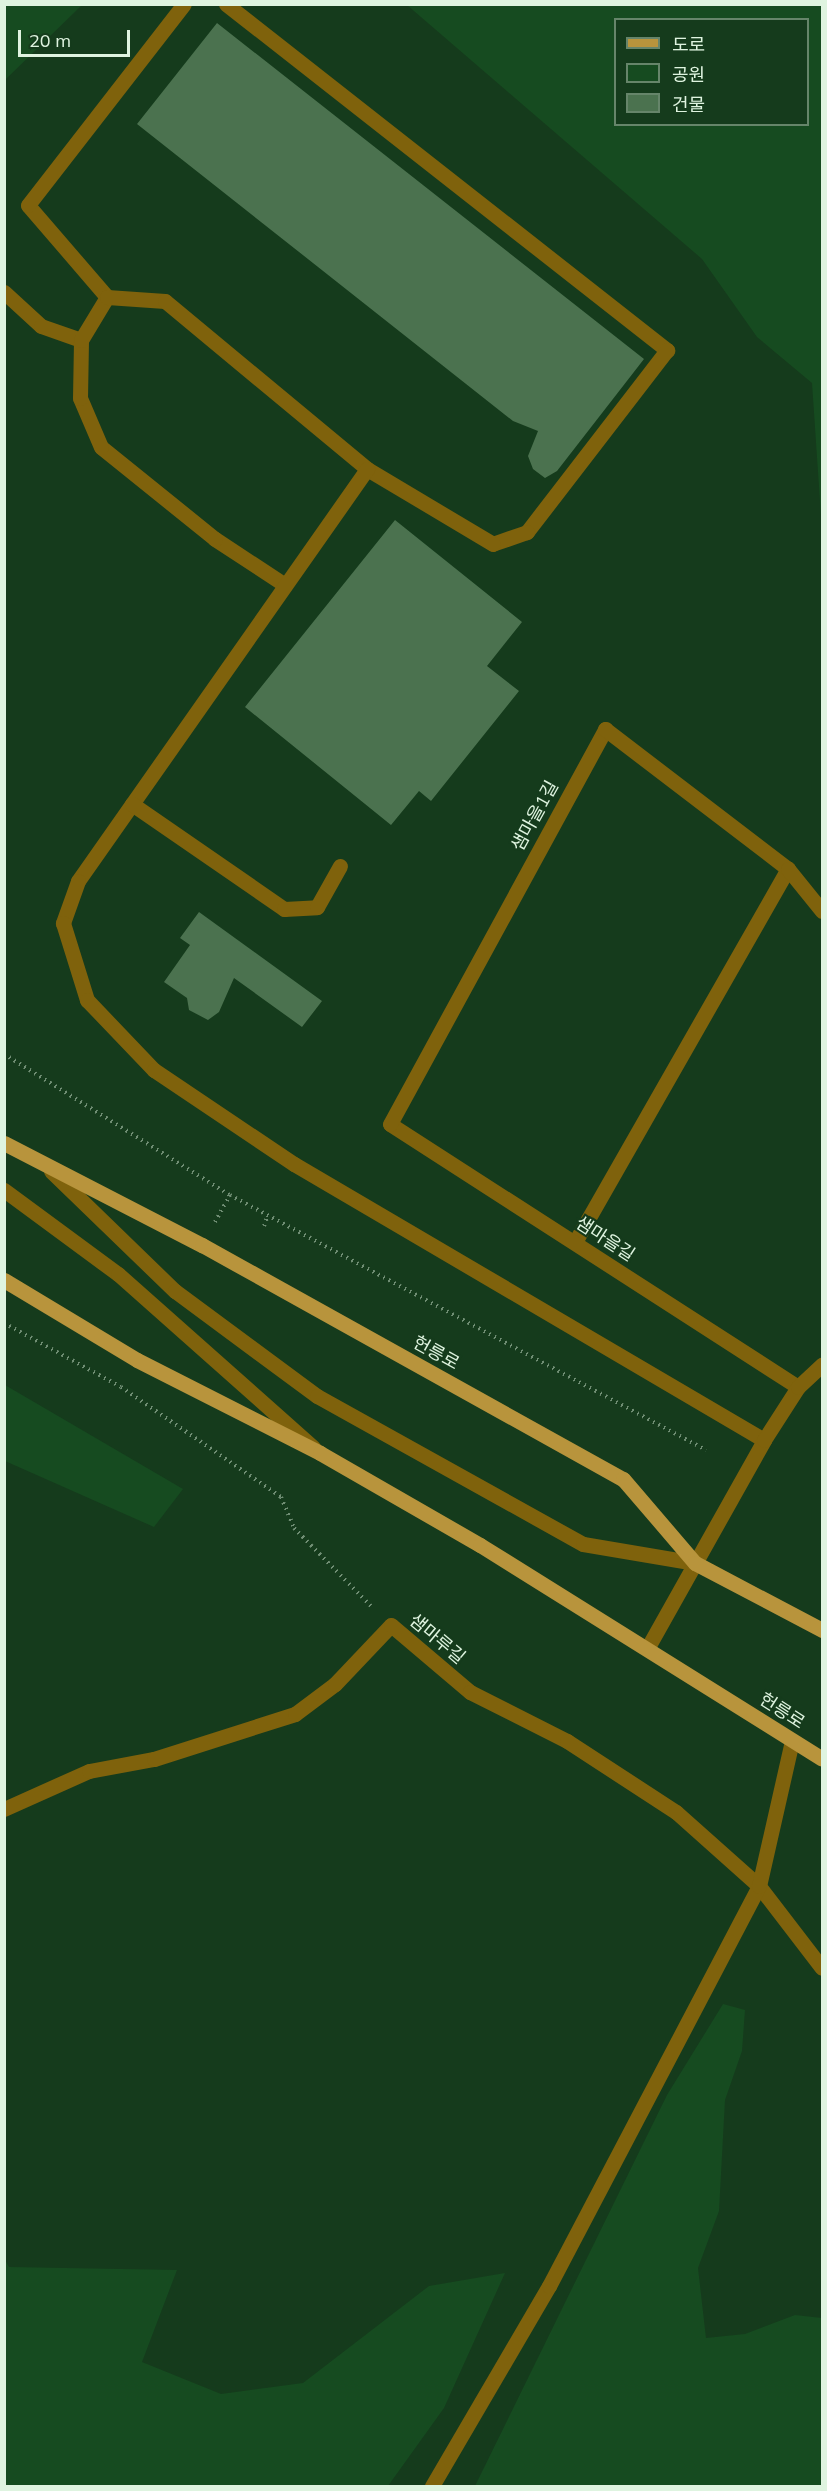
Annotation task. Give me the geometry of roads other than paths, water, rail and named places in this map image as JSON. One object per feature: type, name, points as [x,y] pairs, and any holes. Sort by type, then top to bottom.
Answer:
[{"type":"main road","name":"헌릉로","points":[[4,1143],[51,1171],[202,1245],[623,1479],[695,1563],[822,1630]]},
{"type":"main road","name":"헌릉로","points":[[4,1280],[136,1360],[320,1453],[648,1647],[822,1759]]},
{"type":"street","points":[[184,4],[28,205],[106,297],[165,301],[367,469],[493,544],[527,532],[668,350],[226,4]]},
{"type":"street","points":[[4,292],[41,327],[81,340]]},
{"type":"street","points":[[106,297],[81,340],[80,398],[101,447],[215,539],[285,585]]},
{"type":"street","points":[[367,469],[78,881],[63,923],[87,1000],[154,1070],[294,1164],[764,1440]]},
{"type":"street","name":"샘마을1길","points":[[390,1124],[605,729],[788,869],[822,911]]},
{"type":"street","points":[[132,804],[284,909],[317,907],[339,866]]},
{"type":"street","points":[[575,1242],[788,869]]},
{"type":"street","name":"샘마을길","points":[[390,1124],[798,1387]]},
{"type":"street","points":[[51,1171],[175,1291],[317,1396],[583,1544],[695,1563]]},
{"type":"street","points":[[4,1190],[118,1274],[320,1453]]},
{"type":"street","points":[[648,1647],[764,1440],[798,1387],[822,1365]]},
{"type":"street","name":"샘마루길","points":[[4,1809],[89,1771],[154,1759],[295,1714],[335,1684],[391,1625],[470,1692],[567,1741],[676,1812],[759,1886],[822,1968]]},
{"type":"street","points":[[432,2487],[549,2286],[759,1886],[792,1741]]}]
